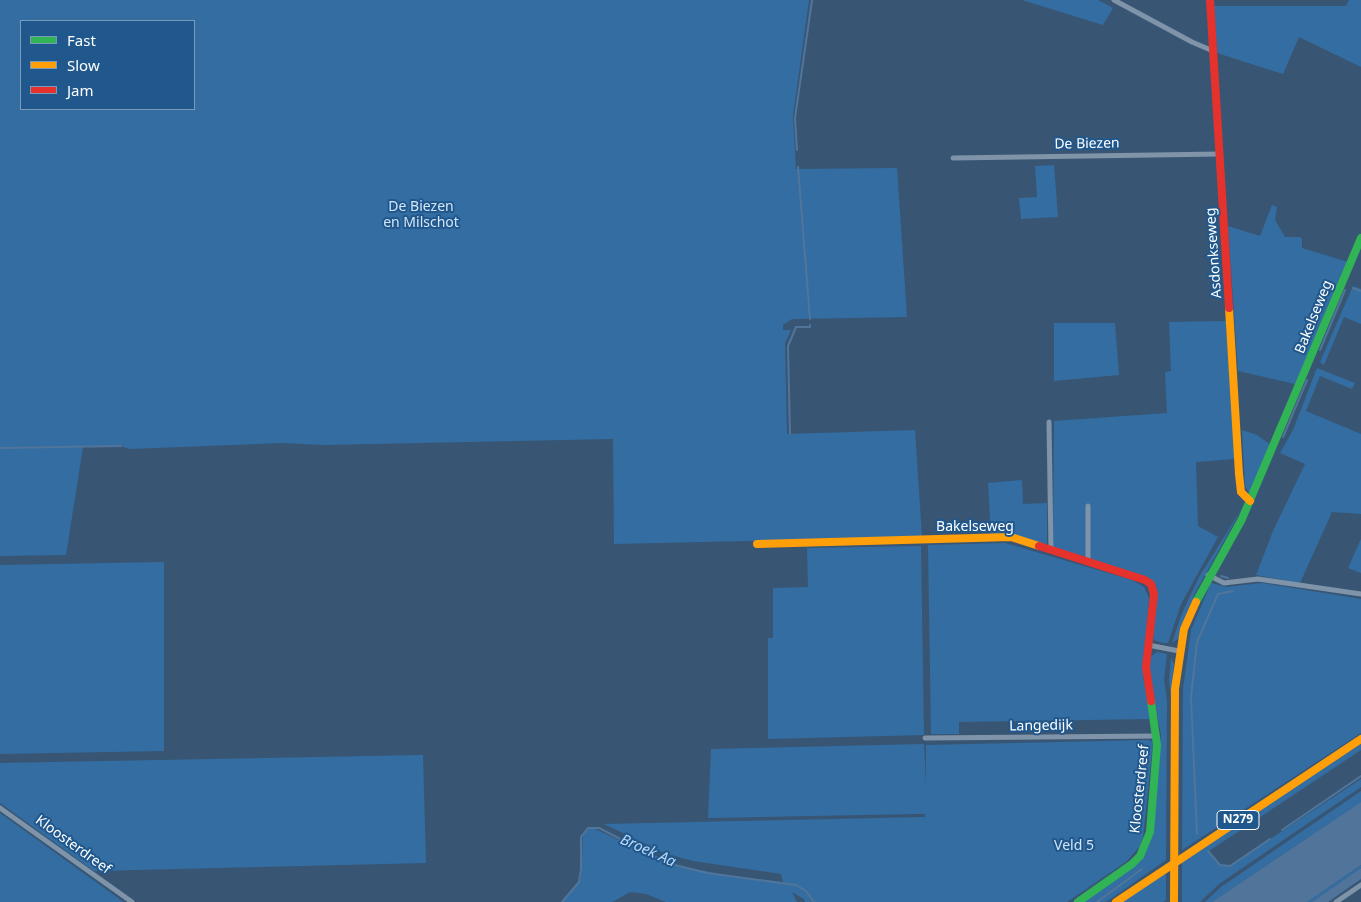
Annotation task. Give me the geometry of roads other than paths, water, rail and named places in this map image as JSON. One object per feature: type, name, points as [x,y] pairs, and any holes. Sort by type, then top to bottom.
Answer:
[{"type":"street","points":[[1114,0],[1192,42],[1213,51]]},
{"type":"street","name":"Asdonkseweg","points":[[1210,0],[1239,482],[1241,493],[1250,501]]},
{"type":"street","name":"De Biezen","points":[[953,158],[1220,154]]},
{"type":"street","name":"Bakelseweg","points":[[1174,902],[1175,689],[1179,651],[1191,609],[1208,575],[1242,519],[1361,238]]},
{"type":"street","points":[[1049,422],[1051,550]]},
{"type":"street","points":[[1088,506],[1088,562]]},
{"type":"street","name":"Bakelseweg","points":[[757,544],[1011,537],[1145,580],[1151,584],[1154,594],[1148,645]]},
{"type":"street","points":[[1208,575],[1224,583],[1258,579],[1361,594]]},
{"type":"street","points":[[1148,645],[1179,651]]},
{"type":"street","name":"Kloosterdreef","points":[[1078,902],[1132,864],[1140,856],[1150,832],[1157,736],[1146,673],[1148,645]]},
{"type":"street","name":"Langedijk","points":[[925,738],[1157,736]]},
{"type":"street","name":"N279","points":[[1116,902],[1361,739]]},
{"type":"street","name":"Kloosterdreef","points":[[0,808],[132,902]]},
{"type":"street","points":[[1336,902],[1361,884]]},
{"type":"waterway","points":[[797,150],[795,118],[812,0]]},
{"type":"waterway","points":[[798,167],[810,319]]},
{"type":"waterway","points":[[1353,288],[1361,291]]},
{"type":"waterway","points":[[1320,350],[1345,290]]},
{"type":"waterway","points":[[790,434],[788,346],[796,327],[810,327],[810,325]]},
{"type":"waterway","points":[[1283,437],[1307,380]]},
{"type":"waterway","points":[[0,448],[121,446]]},
{"type":"waterway","points":[[1221,576],[1228,578]]},
{"type":"waterway","points":[[1197,834],[1191,697],[1197,642],[1218,594],[1233,591]]},
{"type":"waterway","points":[[1282,830],[1361,776]]},
{"type":"waterway","name":"Broek Aa","points":[[562,902],[579,882],[581,837],[588,828],[599,828],[667,863],[707,873],[796,885],[806,891],[814,902]]},
{"type":"waterway","points":[[1208,851],[1220,865],[1230,866],[1270,839]]},
{"type":"waterway","points":[[1097,902],[1142,869]]},
{"type":"park label","name":"De Biezen en Milschot","points":[[421,216]]},
{"type":"park label","name":"Veld 5","points":[[1074,846]]}]
